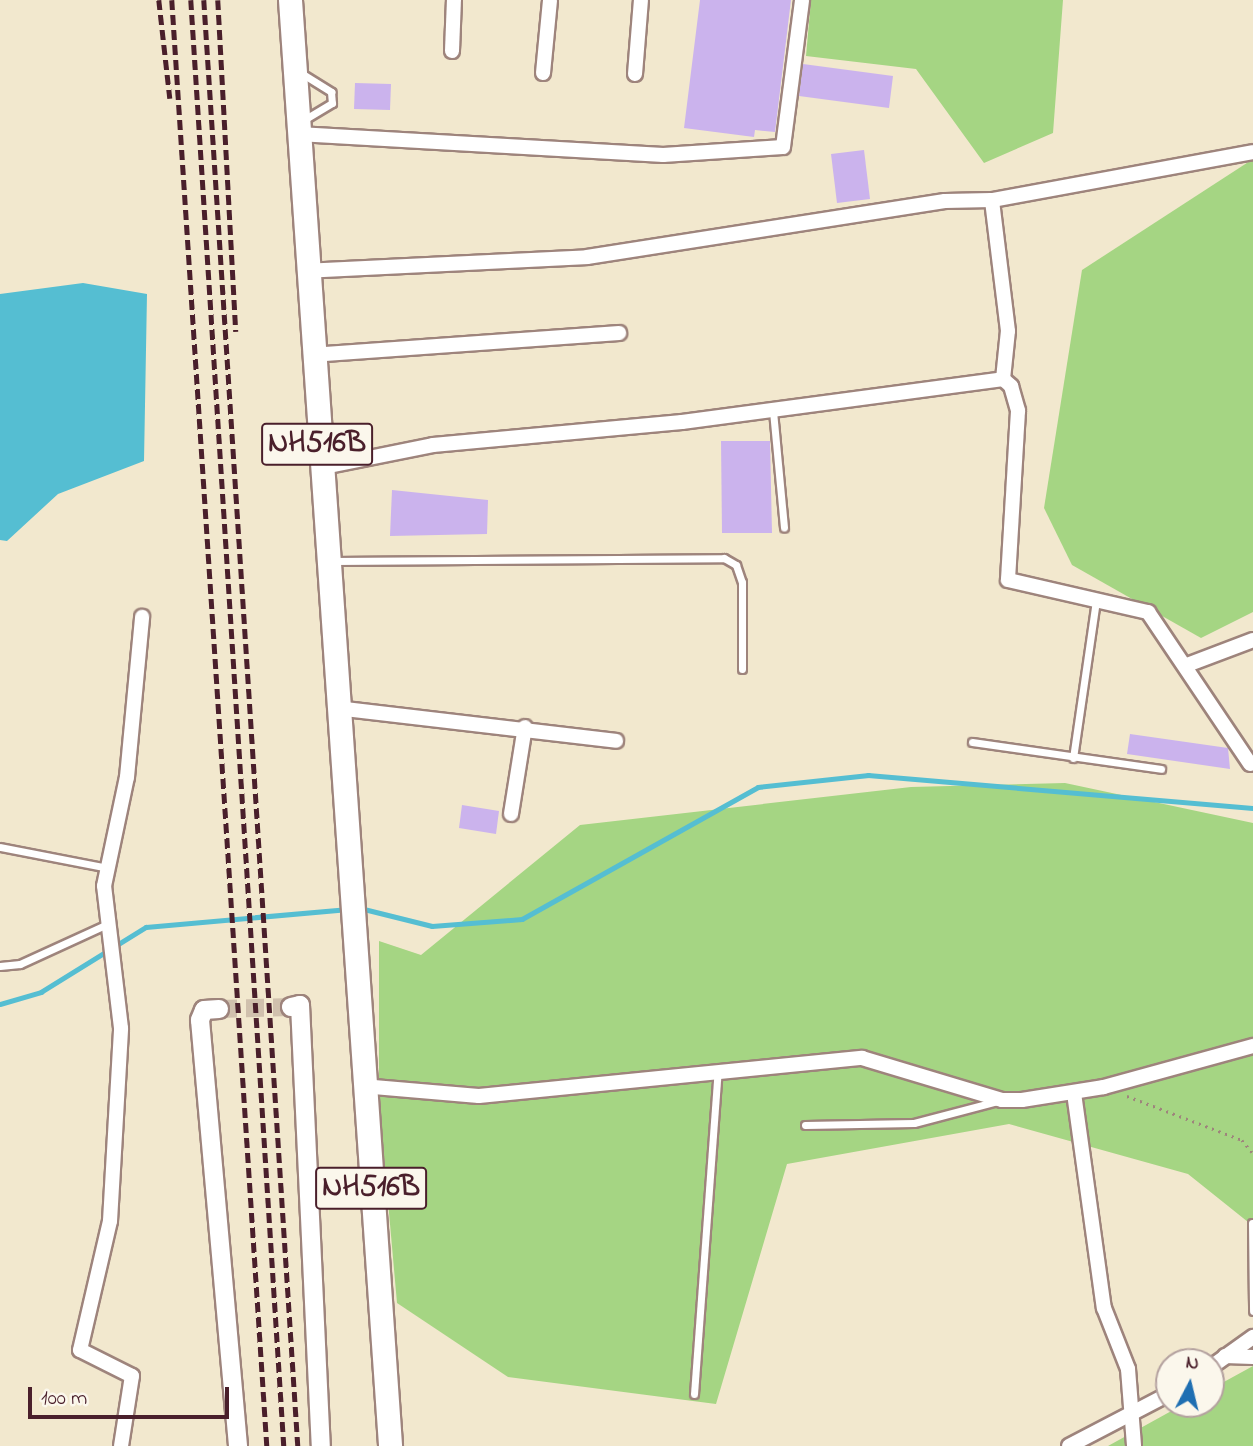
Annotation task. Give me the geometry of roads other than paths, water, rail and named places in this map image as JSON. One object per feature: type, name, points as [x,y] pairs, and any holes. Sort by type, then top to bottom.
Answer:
[{"type":"highway","name":"NH516B","points":[[290,0],[305,271],[337,708],[347,887],[390,1446]]},
{"type":"street","points":[[452,51],[454,0]]},
{"type":"street","points":[[542,72],[550,0]]},
{"type":"street","points":[[635,74],[641,0]]},
{"type":"street","points":[[298,129],[663,155],[783,147],[802,0]]},
{"type":"street","points":[[305,271],[587,257],[944,201],[992,200],[1253,152]]},
{"type":"street","points":[[992,200],[1008,331],[1003,379],[1018,411],[1008,580],[1148,612],[1250,764]]},
{"type":"street","points":[[311,355],[619,333]]},
{"type":"street","points":[[319,468],[433,445],[774,411],[1003,379]]},
{"type":"street","points":[[121,1446],[132,1376],[80,1350],[110,1221],[121,1028],[107,931],[108,868],[135,720],[142,617]]},
{"type":"street","points":[[1186,665],[1253,640]]},
{"type":"street","points":[[337,708],[524,727],[616,741]]},
{"type":"street","points":[[511,814],[524,727]]},
{"type":"street","points":[[291,1007],[300,1005],[321,1446]]},
{"type":"street","points":[[219,1009],[204,1010],[200,1020],[238,1446]]},
{"type":"street","points":[[362,1086],[479,1096],[718,1070],[862,1058],[1002,1100],[1074,1093],[1104,1087],[1253,1046]]},
{"type":"street","points":[[1074,1093],[1104,1308],[1128,1369],[1134,1446]]},
{"type":"street","points":[[1225,1356],[1253,1337]]},
{"type":"street","points":[[1225,1356],[1253,1357]]},
{"type":"street","points":[[1069,1446],[1155,1401]]},
{"type":"lane","points":[[294,69],[325,86],[332,103],[298,129]]},
{"type":"lane","points":[[774,411],[784,527]]},
{"type":"lane","points":[[326,561],[724,558],[736,565],[742,582],[742,668]]},
{"type":"lane","points":[[1073,758],[1096,600]]},
{"type":"lane","points":[[972,742],[1161,769]]},
{"type":"lane","points":[[0,847],[108,868]]},
{"type":"lane","points":[[0,966],[20,964],[107,931]]},
{"type":"lane","points":[[694,1394],[718,1070]]},
{"type":"lane","points":[[805,1125],[914,1123],[976,1112],[1002,1100]]},
{"type":"lane","points":[[1252,1223],[1253,1311]]},
{"type":"water","points":[[83,283],[147,294],[144,461],[58,494],[7,541],[0,540],[0,294]]},
{"type":"waterway","points":[[360,908],[432,926],[522,919],[758,787],[868,775],[1253,808]]},
{"type":"waterway","points":[[0,1004],[41,992],[146,927],[348,909]]},
{"type":"tunnel","points":[[219,1009],[291,1007]]},
{"type":"railway","points":[[159,0],[170,98]]},
{"type":"railway","points":[[172,0],[267,1446]]},
{"type":"railway","points":[[191,0],[284,1446]]},
{"type":"railway","points":[[204,0],[298,1446]]},
{"type":"railway","points":[[218,0],[236,332]]}]
